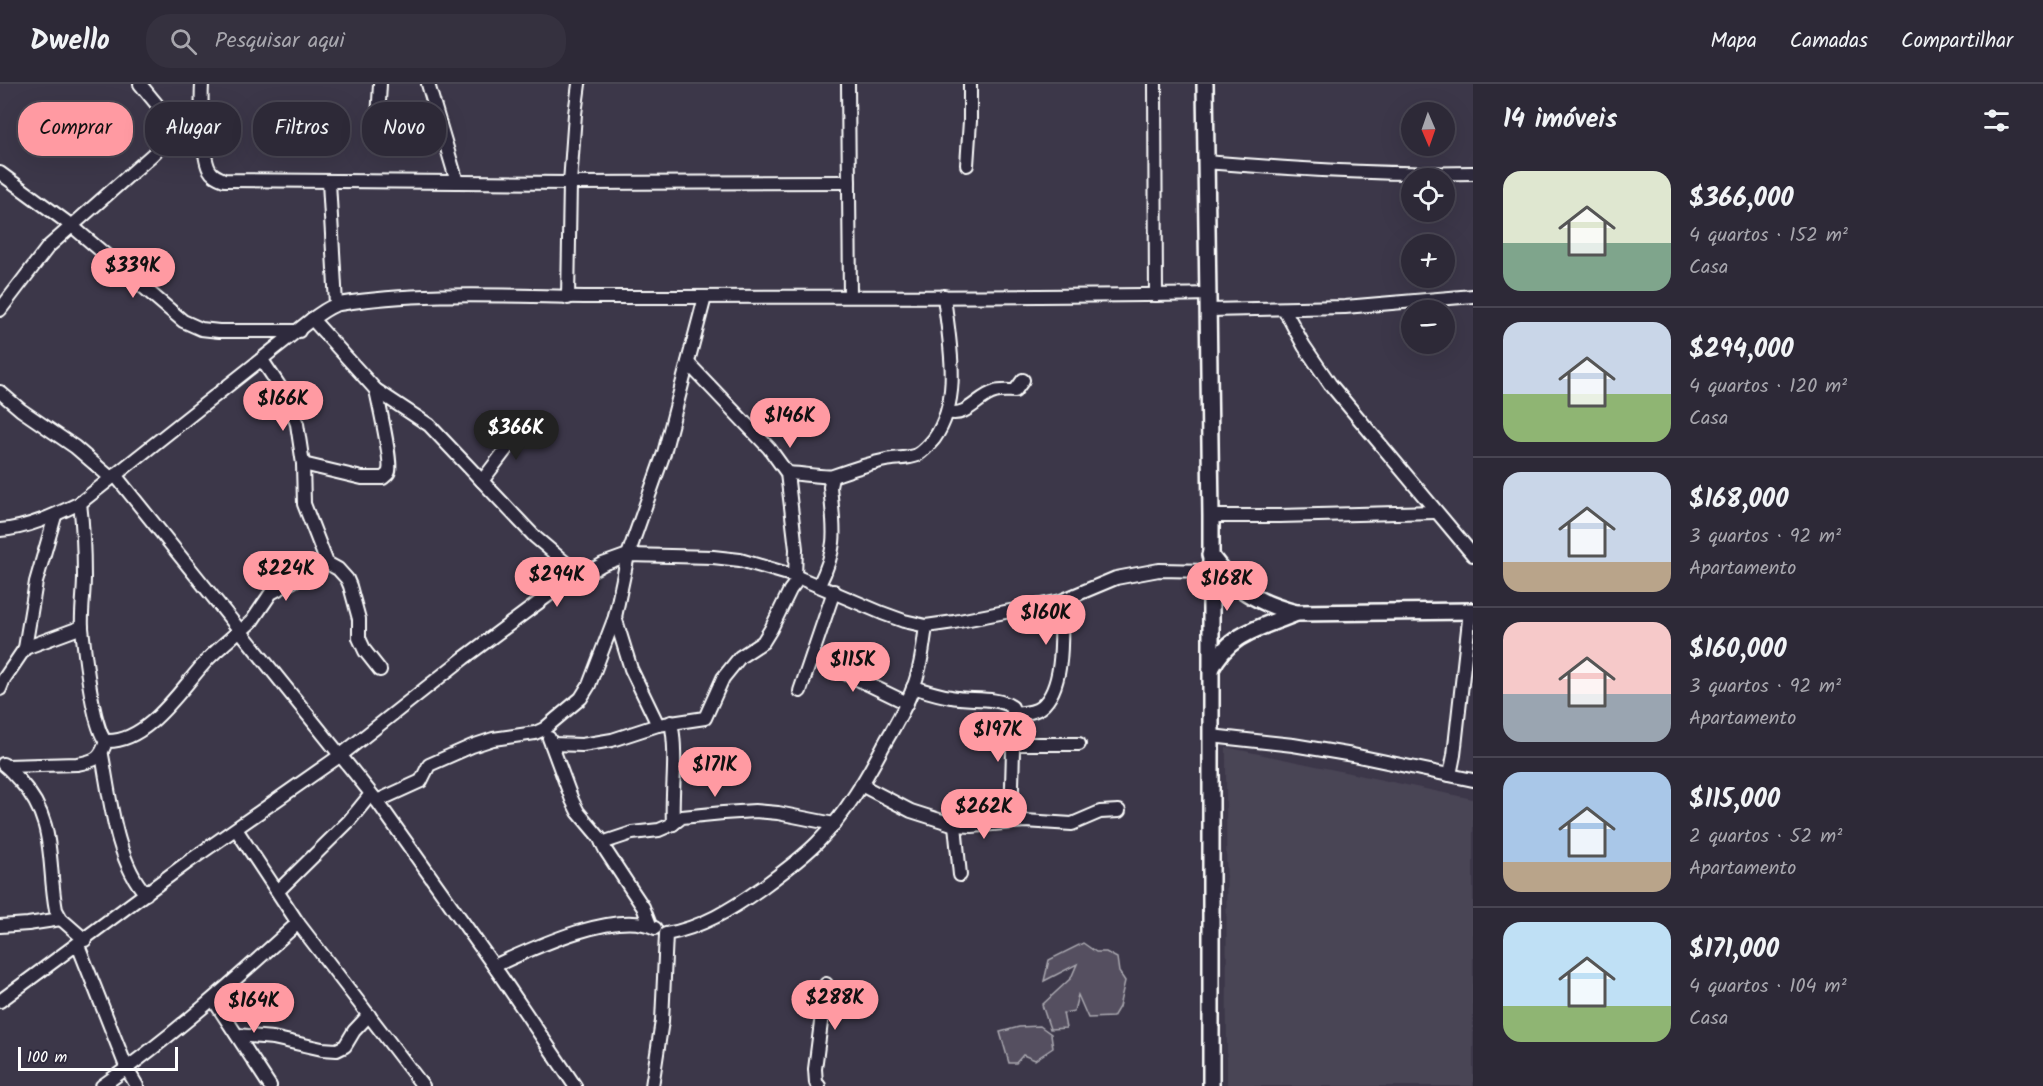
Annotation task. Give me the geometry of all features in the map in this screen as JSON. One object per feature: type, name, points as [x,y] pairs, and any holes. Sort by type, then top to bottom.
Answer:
[{"type":"main road","points":[[1205,84],[1211,516],[1210,1086]]},
{"type":"main road","points":[[1210,563],[1232,582],[1272,607],[1296,613],[1472,611]]},
{"type":"main road","points":[[1211,669],[1217,657],[1237,638],[1253,629],[1296,613]]},
{"type":"street","points":[[140,84],[155,102]]},
{"type":"street","points":[[201,102],[202,84]]},
{"type":"street","points":[[379,102],[380,84]]},
{"type":"street","points":[[428,84],[457,182]]},
{"type":"street","points":[[568,298],[570,183],[574,114],[579,84]]},
{"type":"street","points":[[848,84],[850,296]]},
{"type":"street","points":[[967,165],[970,84]]},
{"type":"street","points":[[1155,84],[1156,295]]},
{"type":"street","points":[[0,310],[48,248],[149,156]]},
{"type":"street","points":[[206,156],[207,166],[215,176],[234,181],[849,182]]},
{"type":"street","points":[[1205,162],[1363,172],[1473,173]]},
{"type":"street","points":[[0,173],[72,226],[183,321],[201,329],[219,331],[299,331]]},
{"type":"street","points":[[329,182],[336,304]]},
{"type":"street","points":[[0,530],[14,529],[55,516],[80,503],[312,320],[336,304],[420,297],[483,296],[568,298],[1048,297],[1208,294]]},
{"type":"street","points":[[787,473],[832,477],[844,471],[886,460],[910,458],[921,453],[932,442],[948,412],[951,387],[944,296]]},
{"type":"street","points":[[1209,310],[1345,307],[1473,296]]},
{"type":"street","points":[[278,891],[374,798],[421,781],[429,765],[472,746],[493,739],[536,733],[581,698],[589,685],[615,617],[628,555],[664,453],[705,297]]},
{"type":"street","points":[[1284,309],[1304,346],[1330,384],[1473,555]]},
{"type":"street","points":[[312,320],[376,390],[429,425],[535,537],[580,575]]},
{"type":"street","points":[[262,360],[288,399],[297,424],[303,464],[304,504],[327,563],[338,569],[347,579],[359,619],[359,638],[365,651],[380,670]]},
{"type":"street","points":[[552,744],[582,745],[612,740],[658,725],[705,718],[723,678],[740,657],[763,642],[797,577],[787,473],[769,448],[751,432],[688,363]]},
{"type":"street","points":[[948,412],[953,414],[964,412],[978,400],[994,392],[1015,391],[1023,380]]},
{"type":"street","points":[[303,464],[362,478],[383,478],[388,474],[388,456],[376,390]]},
{"type":"street","points":[[0,392],[21,410],[113,476],[241,630],[374,798],[494,966],[574,1086]]},
{"type":"street","points":[[482,481],[526,423]]},
{"type":"street","points":[[819,585],[834,547],[830,487],[832,477]]},
{"type":"street","points":[[80,503],[83,526],[82,627],[92,697],[100,733],[106,741]]},
{"type":"street","points":[[1211,516],[1436,512]]},
{"type":"street","points":[[0,689],[3,679],[25,648],[36,582],[55,516]]},
{"type":"street","points":[[0,540],[14,529]]},
{"type":"street","points":[[0,1001],[188,862],[341,755],[550,594],[603,564],[628,555],[740,560],[797,577],[882,613],[926,626],[1061,601],[1085,589],[1116,578],[1210,563]]},
{"type":"street","points":[[106,741],[136,733],[147,726],[209,659],[252,621],[271,593],[327,563]]},
{"type":"street","points":[[800,691],[834,591]]},
{"type":"street","points":[[1014,714],[1035,711],[1041,707],[1055,687],[1061,641],[1061,601]]},
{"type":"street","points":[[1450,775],[1472,611]]},
{"type":"street","points":[[615,617],[631,669],[658,725]]},
{"type":"street","points":[[494,966],[525,952],[600,926],[630,923],[650,925],[666,934],[699,925],[740,903],[808,851],[834,824],[861,785],[907,703],[922,657],[926,626]]},
{"type":"street","points":[[25,648],[82,627]]},
{"type":"street","points":[[812,657],[907,703]]},
{"type":"street","points":[[913,687],[953,698],[1010,705],[1014,714],[1011,822]]},
{"type":"street","points":[[671,722],[675,767],[673,824]]},
{"type":"street","points":[[544,729],[552,744],[572,800],[643,907],[650,925]]},
{"type":"street","points":[[1211,736],[1333,751],[1473,780]]},
{"type":"street","points":[[106,741],[102,754],[118,836],[126,864],[146,894]]},
{"type":"street","points":[[1013,744],[1079,744]]},
{"type":"street","points":[[3,764],[77,764],[88,762],[102,754]]},
{"type":"street","points":[[3,764],[38,803],[49,844],[56,910],[81,942],[127,1069],[137,1086]]},
{"type":"street","points":[[861,785],[911,811],[955,825],[972,826],[1036,821],[1072,824],[1100,812],[1119,811]]},
{"type":"street","points":[[602,843],[632,833],[659,830],[689,815],[755,811],[834,824]]},
{"type":"street","points":[[955,825],[960,875]]},
{"type":"street","points":[[236,829],[298,923],[423,1086]]},
{"type":"street","points":[[0,926],[61,919]]},
{"type":"street","points":[[102,1086],[127,1069],[213,999],[298,923]]},
{"type":"street","points":[[652,1086],[662,1021],[666,934]]},
{"type":"street","points":[[819,1086],[816,1083],[815,1069],[826,984]]},
{"type":"street","points":[[213,999],[270,1086]]},
{"type":"street","points":[[237,1035],[273,1038],[337,1050],[345,1046],[354,1031],[369,1016]]},
{"type":"shaded area","points":[[1226,747],[1473,799],[1473,1086],[1227,1086]]},
{"type":"shaded area","points":[[1083,943],[1096,952],[1106,952],[1117,958],[1119,972],[1125,981],[1119,1007],[1113,1017],[1088,1018],[1078,995],[1074,1011],[1063,1013],[1066,1028],[1050,1029],[1042,1005],[1071,978],[1077,964],[1044,981],[1049,960]]},
{"type":"shaded area","points":[[1040,1026],[1051,1034],[1053,1048],[1035,1060],[1023,1055],[1016,1063],[1009,1063],[1000,1032],[1019,1027]]}]
